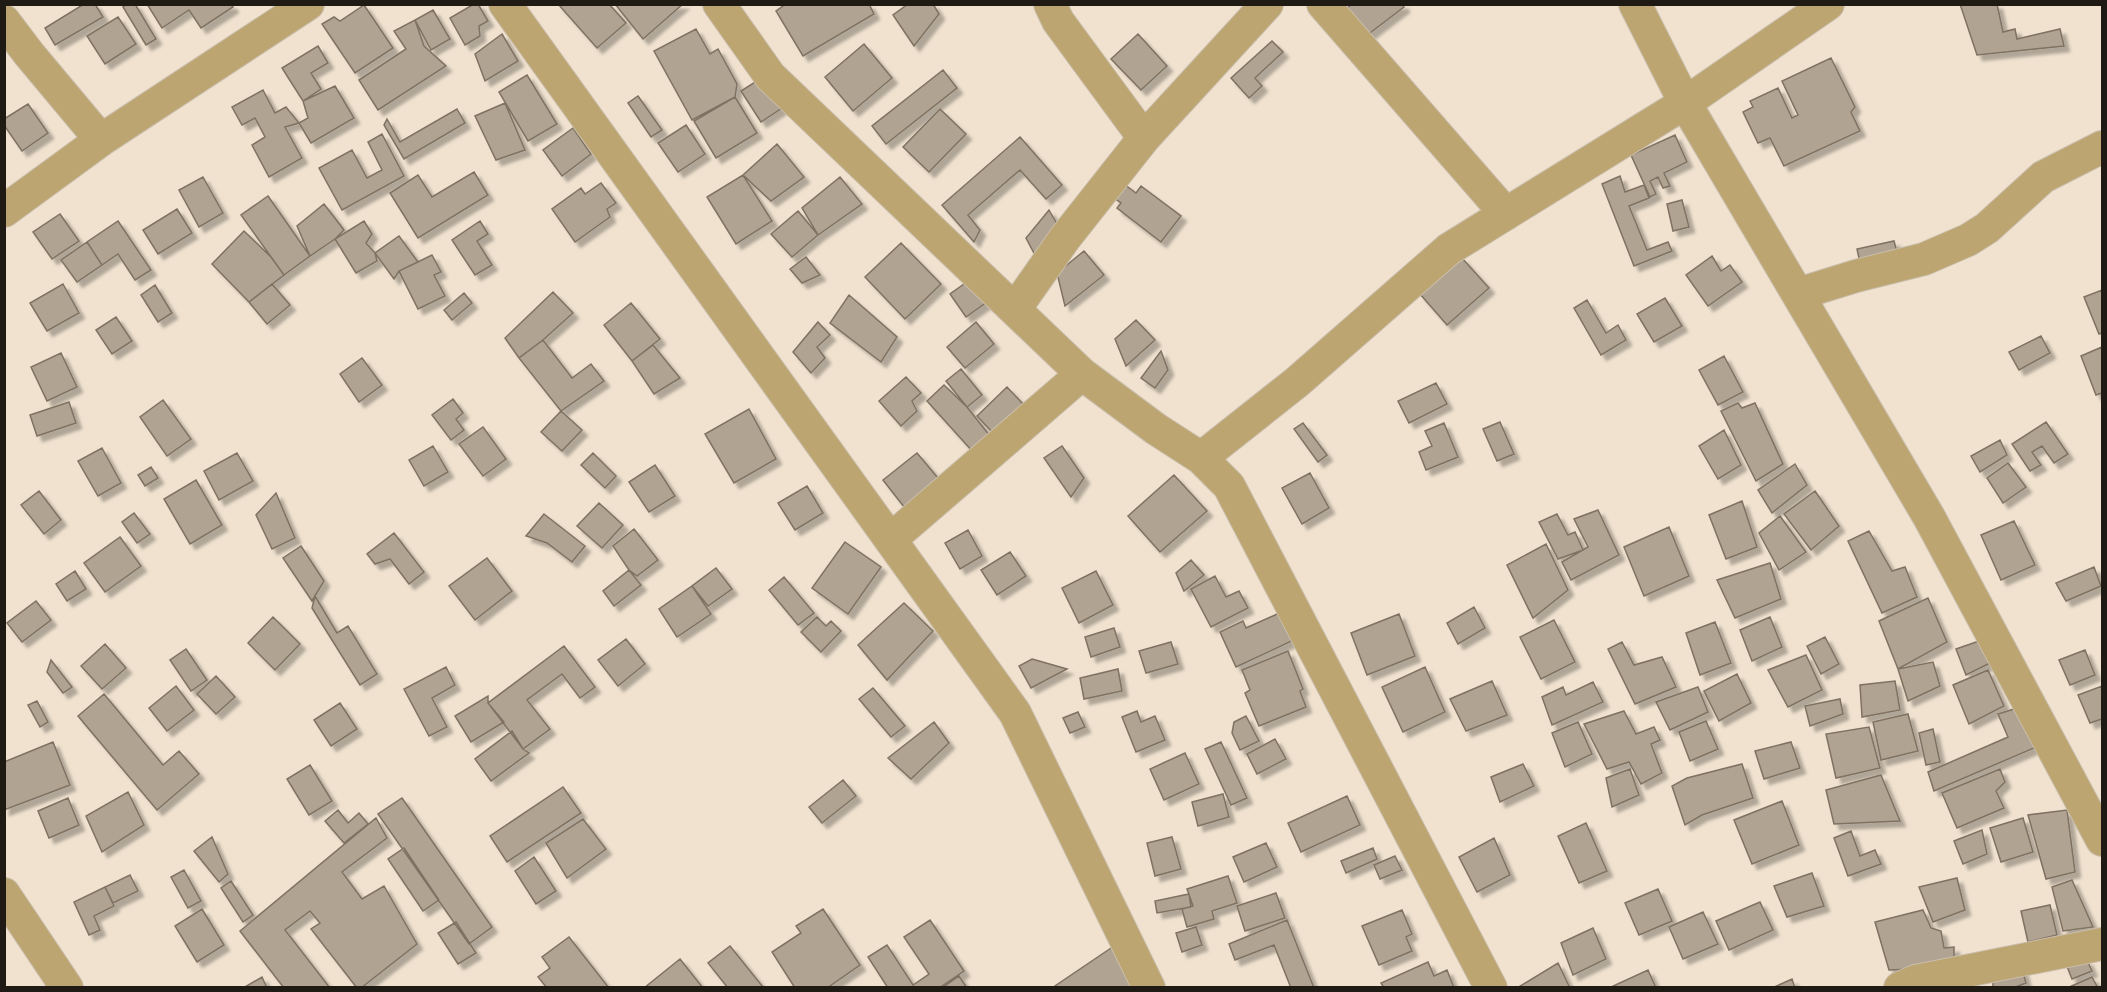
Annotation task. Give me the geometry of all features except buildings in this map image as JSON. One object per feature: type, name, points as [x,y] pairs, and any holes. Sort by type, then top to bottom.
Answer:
[{"type":"street","points":[[4,211],[101,140],[308,4]]},
{"type":"street","points":[[505,4],[1015,713],[1149,987]]},
{"type":"street","points":[[719,4],[770,76],[1082,374],[1156,429],[1201,458],[1229,486],[1491,987]]},
{"type":"street","points":[[1050,4],[1058,21],[1144,138]]},
{"type":"street","points":[[1015,309],[1065,238],[1144,138],[1267,4]]},
{"type":"street","points":[[1323,4],[1506,214]]},
{"type":"street","points":[[1635,4],[1685,103],[1929,517],[2103,840]]},
{"type":"street","points":[[1201,458],[1297,382],[1449,249],[1685,103],[1828,4]]},
{"type":"street","points":[[4,21],[101,140]]},
{"type":"street","points":[[1798,294],[1856,276],[1924,259],[1968,240],[1987,228],[2043,177],[2103,147]]},
{"type":"street","points":[[891,539],[1082,374]]},
{"type":"street","points":[[6,899],[67,987]]},
{"type":"street","points":[[1900,987],[1916,981],[2103,944]]}]
